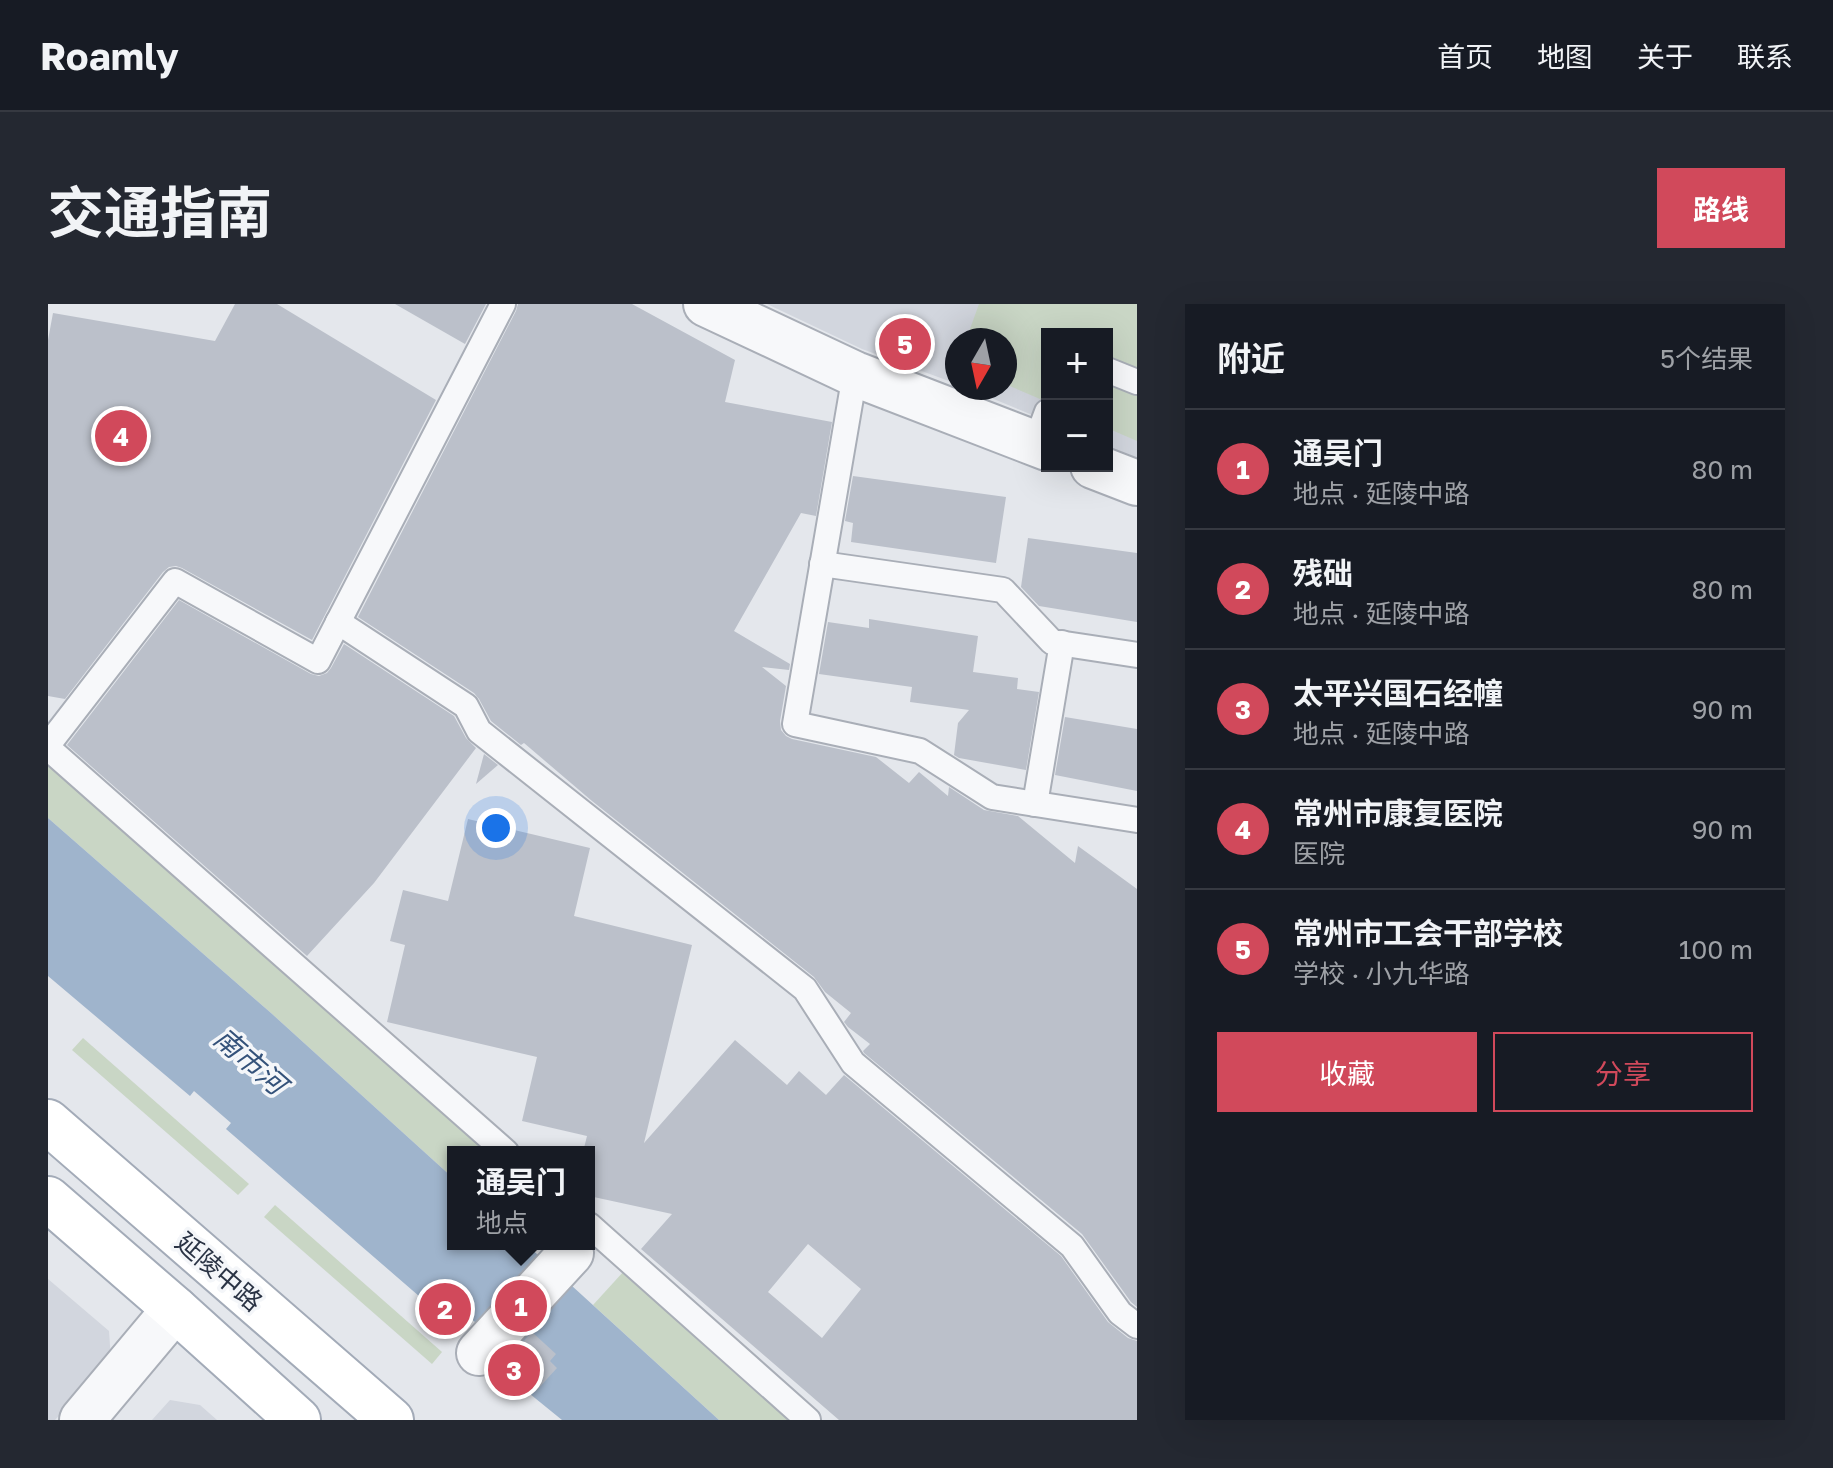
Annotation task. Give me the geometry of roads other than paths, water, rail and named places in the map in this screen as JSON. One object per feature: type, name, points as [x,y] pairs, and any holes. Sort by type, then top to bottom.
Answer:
[{"type":"main road","name":"延陵中路","points":[[48,1122],[391,1420]]},
{"type":"main road","points":[[48,1199],[298,1420]]},
{"type":"street","points":[[706,304],[855,374],[1041,434]]},
{"type":"street","points":[[1109,472],[1137,483]]},
{"type":"street","points":[[479,1353],[570,1250]]},
{"type":"street","points":[[82,1420],[175,1309]]},
{"type":"lane","points":[[499,1146],[48,746],[175,581],[318,661],[503,304]]},
{"type":"lane","points":[[1113,372],[1137,382]]},
{"type":"lane","points":[[855,374],[795,724],[920,751],[992,797],[1137,820]]},
{"type":"lane","points":[[822,564],[1003,590],[1052,642],[1137,655]]},
{"type":"lane","points":[[338,622],[466,706],[479,731],[805,989],[853,1063],[1072,1246],[1120,1313],[1137,1326]]},
{"type":"lane","points":[[1035,804],[1062,643]]},
{"type":"lane","points":[[594,1250],[808,1420]]},
{"type":"water","name":"南市河","points":[[48,818],[447,1173],[447,1250],[533,1250],[719,1420],[562,1420],[530,1394],[541,1381],[439,1290],[427,1303],[226,1129],[231,1123],[194,1091],[190,1096],[48,976]]},
{"type":"place","name":"常州市工会干部学校","points":[[905,344]]},
{"type":"place","name":"常州市康复医院","points":[[121,436]]},
{"type":"place","name":"通吴门","points":[[521,1306]]},
{"type":"place","name":"残础","points":[[445,1309]]},
{"type":"place","name":"太平兴国石经幢","points":[[514,1370]]}]
